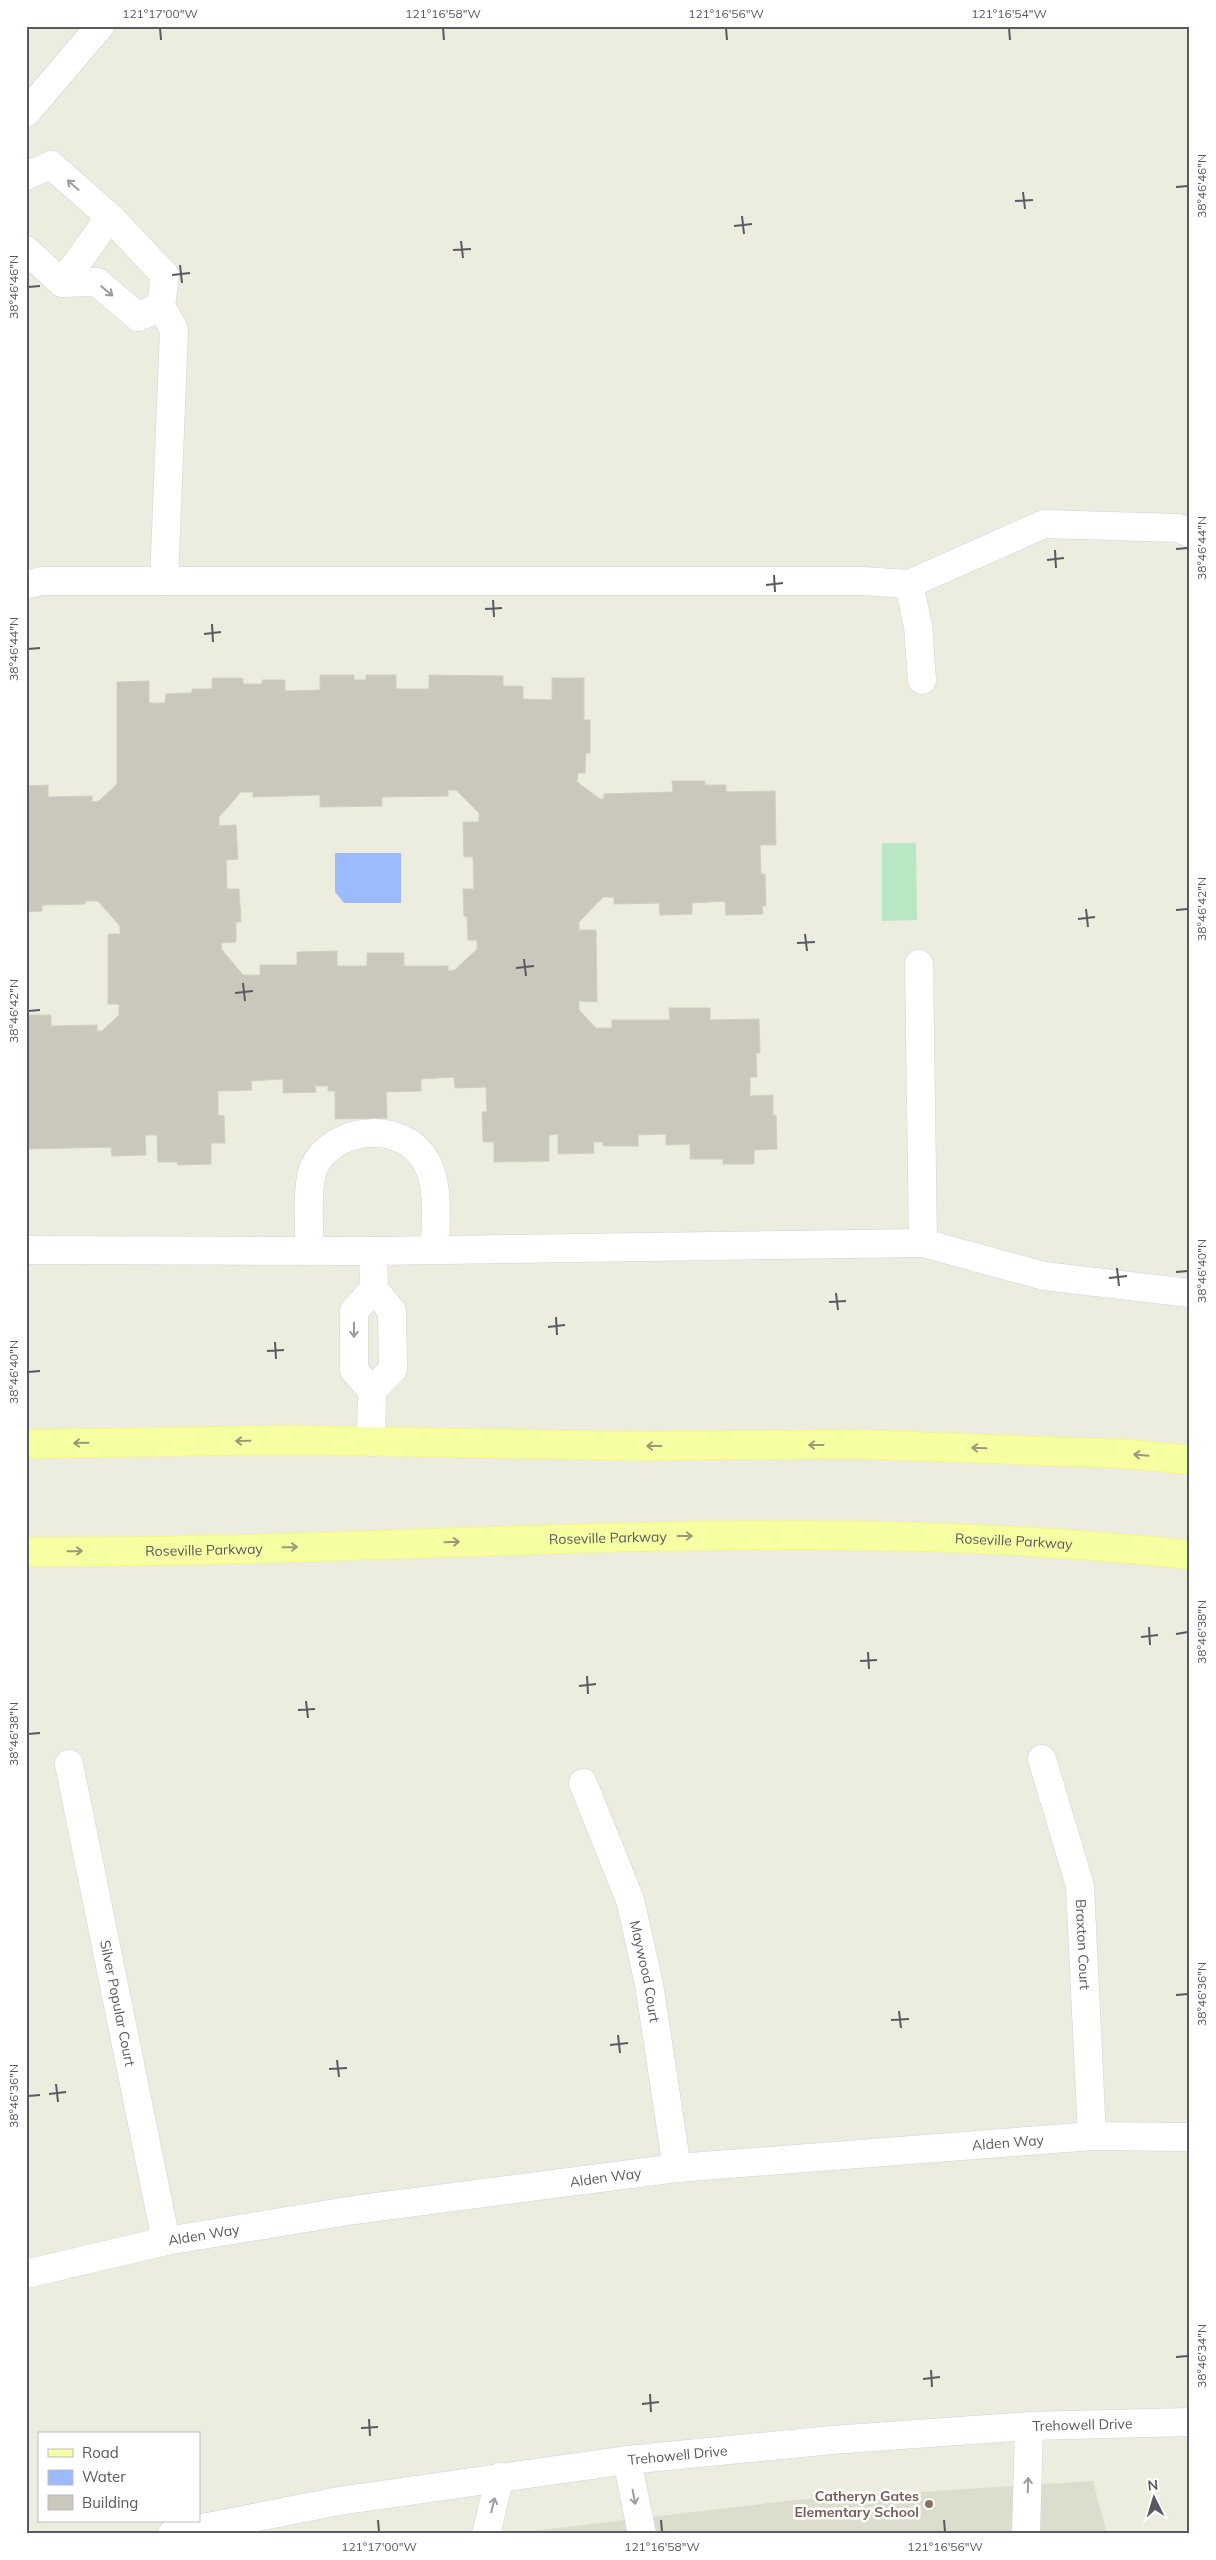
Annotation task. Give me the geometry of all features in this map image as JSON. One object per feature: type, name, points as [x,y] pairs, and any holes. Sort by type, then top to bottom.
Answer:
[{"type":"main road","points":[[26,1444],[292,1440],[643,1446],[855,1444],[1128,1454],[1190,1460]]},
{"type":"main road","name":"Roseville Parkway","points":[[26,1552],[287,1547],[643,1536],[901,1535],[1037,1542],[1190,1555]]},
{"type":"street","points":[[26,113],[100,26]]},
{"type":"street","points":[[26,176],[50,165],[110,217],[165,275],[161,306],[174,330],[164,581]]},
{"type":"street","points":[[62,283],[110,217]]},
{"type":"street","points":[[26,250],[62,283],[98,282],[138,316],[161,306]]},
{"type":"street","points":[[26,585],[42,581],[862,581],[909,584],[1044,524],[1178,528],[1190,533]]},
{"type":"street","points":[[909,584],[918,626],[922,680]]},
{"type":"street","points":[[919,964],[923,1243]]},
{"type":"street","points":[[310,1250],[308,1204],[314,1167],[336,1142],[366,1133],[393,1135],[406,1141],[412,1144],[427,1162],[433,1182],[435,1249]]},
{"type":"street","points":[[26,1250],[373,1251],[923,1243],[1044,1276],[1190,1293]]},
{"type":"street","points":[[372,1391],[393,1369],[392,1311],[374,1288],[373,1251]]},
{"type":"street","points":[[371,1442],[372,1391],[354,1370],[354,1311],[374,1288]]},
{"type":"street","name":"Braxton Court","points":[[1042,1759],[1080,1886],[1092,2136]]},
{"type":"street","name":"Silver Popular Court","points":[[69,1764],[166,2242]]},
{"type":"street","name":"Maywood Court","points":[[583,1783],[630,1900],[649,1984],[677,2168]]},
{"type":"street","name":"Alden Way","points":[[26,2274],[166,2242],[354,2210],[677,2168],[1092,2136],[1190,2137]]},
{"type":"street","name":"Trehowell Drive","points":[[172,2534],[340,2501],[627,2460],[832,2440],[1030,2426],[1190,2422]]},
{"type":"street","points":[[1026,2534],[1030,2426]]},
{"type":"street","points":[[627,2460],[642,2534]]},
{"type":"street","points":[[486,2534],[500,2477]]},
{"type":"shaded area","name":"Catheryn Gates Elementary School","points":[[1093,2481],[1107,2534],[505,2534],[795,2500]]},
{"type":"green space","points":[[882,843],[916,843],[917,920],[882,921]]},
{"type":"water","points":[[335,853],[401,853],[401,903],[344,903],[335,892]]},
{"type":"building","points":[[320,675],[354,675],[354,680],[366,680],[366,675],[396,675],[396,689],[429,689],[429,675],[503,676],[503,686],[523,686],[523,699],[552,700],[552,678],[584,678],[584,720],[590,720],[590,753],[586,753],[585,773],[578,773],[577,782],[600,799],[604,799],[604,794],[673,792],[672,781],[705,781],[705,785],[726,785],[726,792],[775,791],[776,845],[760,845],[761,874],[765,874],[766,906],[762,906],[763,914],[726,915],[725,901],[692,903],[692,914],[660,915],[659,903],[614,904],[614,897],[603,897],[579,922],[579,930],[596,930],[597,1002],[579,1001],[579,1010],[596,1028],[612,1028],[612,1020],[670,1020],[669,1008],[710,1008],[710,1020],[759,1019],[760,1053],[756,1053],[757,1077],[750,1077],[750,1096],[773,1095],[773,1116],[776,1115],[777,1149],[754,1150],[754,1164],[723,1164],[723,1159],[690,1159],[690,1144],[666,1145],[666,1134],[638,1135],[638,1146],[603,1146],[603,1142],[593,1142],[594,1153],[558,1154],[558,1134],[549,1135],[549,1161],[494,1162],[494,1142],[483,1142],[482,1112],[487,1112],[486,1087],[455,1088],[454,1077],[421,1079],[421,1091],[386,1092],[387,1118],[335,1119],[335,1091],[328,1091],[328,1086],[315,1086],[316,1092],[283,1093],[283,1079],[251,1081],[252,1090],[218,1091],[218,1115],[224,1116],[225,1143],[211,1143],[211,1164],[178,1165],[178,1162],[158,1162],[157,1135],[145,1135],[146,1155],[112,1156],[111,1147],[26,1149],[26,1015],[51,1015],[51,1026],[97,1025],[97,1031],[102,1031],[119,1015],[119,1004],[108,1004],[108,934],[120,934],[120,926],[98,901],[85,901],[85,904],[42,905],[42,911],[26,912],[26,786],[48,785],[48,797],[92,796],[92,802],[99,801],[117,784],[117,682],[149,681],[149,703],[165,703],[166,694],[192,693],[192,689],[212,689],[212,678],[243,678],[243,684],[262,684],[262,680],[285,680],[285,691],[320,690]],"holes":[[[448,790],[456,790],[479,813],[479,822],[463,822],[464,857],[473,857],[474,889],[463,889],[464,916],[467,917],[468,940],[477,940],[477,949],[455,970],[448,971],[448,966],[404,966],[404,953],[367,953],[367,966],[337,966],[337,951],[297,952],[297,965],[260,965],[260,975],[243,975],[222,950],[221,943],[236,942],[236,922],[241,922],[239,889],[227,889],[226,860],[238,859],[236,825],[219,826],[219,817],[241,792],[253,792],[253,797],[320,795],[320,807],[382,806],[382,797],[448,796]]]},
{"type":"place","name":"Catheryn Gates Elementary School","points":[[929,2504]]}]
